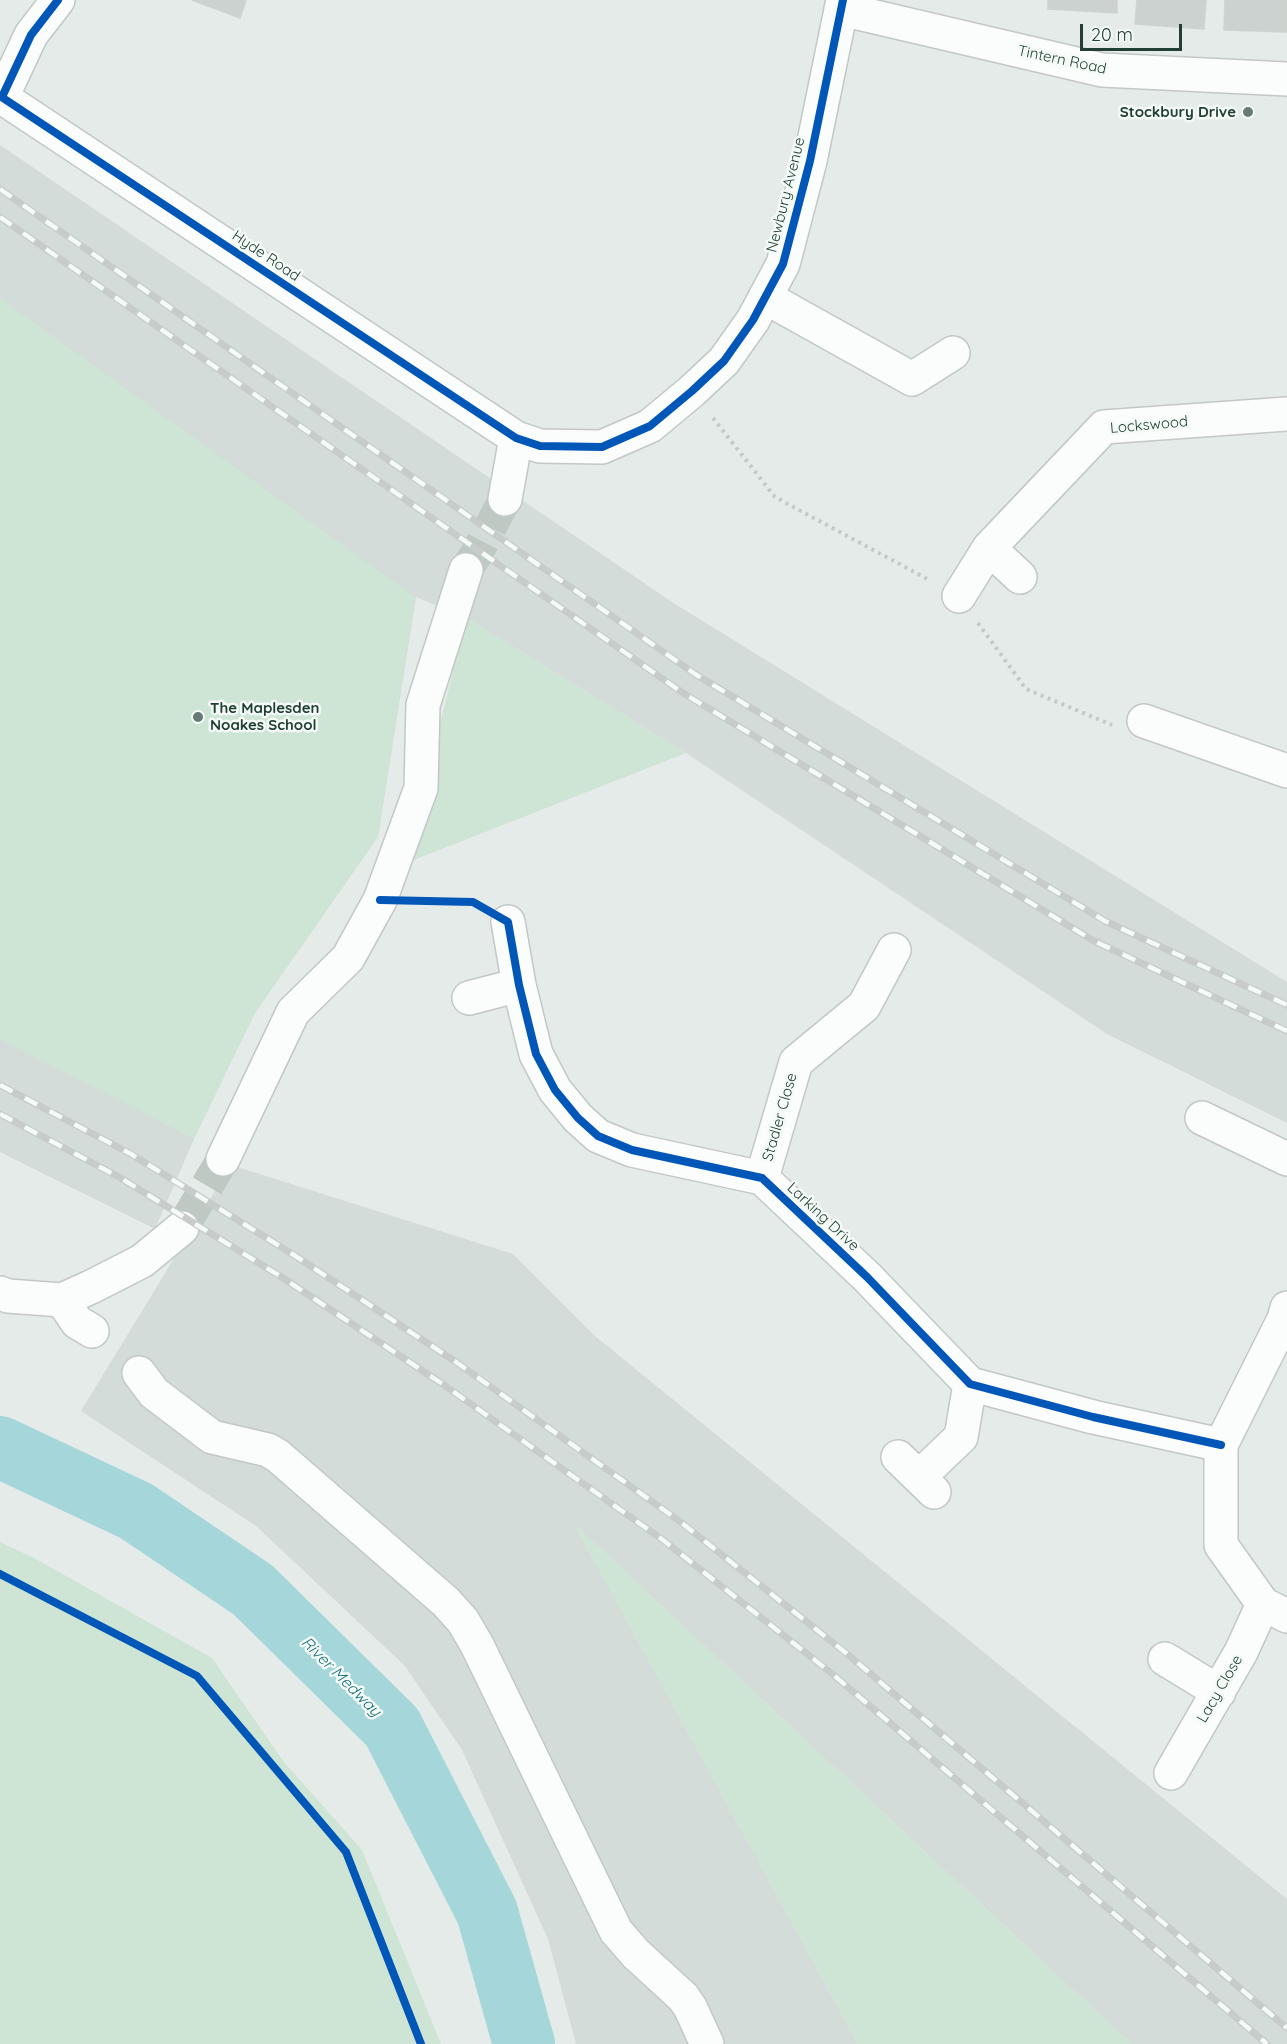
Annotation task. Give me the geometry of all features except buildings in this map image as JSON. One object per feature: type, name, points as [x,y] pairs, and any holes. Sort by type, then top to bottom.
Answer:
[{"type":"street","points":[[1,97],[31,35],[58,0]]},
{"type":"street","name":"Tintern Road","points":[[842,4],[1102,70],[1287,79]]},
{"type":"street","name":"Newbury Avenue","points":[[516,438],[540,446],[602,447],[650,426],[692,392],[724,361],[753,320],[783,264],[810,161],[842,4]]},
{"type":"street","name":"Hyde Road","points":[[1,97],[516,438]]},
{"type":"street","points":[[765,297],[912,379],[953,353]]},
{"type":"street","name":"Lockswood","points":[[959,596],[989,548],[1104,428],[1287,414]]},
{"type":"street","points":[[505,499],[516,438]]},
{"type":"street","points":[[989,548],[1020,577]]},
{"type":"street","points":[[223,1159],[293,1012],[348,958],[380,900],[421,788],[423,705],[466,570]]},
{"type":"street","points":[[1144,721],[1287,771]]},
{"type":"street","points":[[508,922],[519,985],[536,1054],[555,1090],[578,1118],[598,1136],[632,1150],[762,1178]]},
{"type":"street","name":"Stadler Close","points":[[762,1178],[796,1062],[864,1006],[894,950]]},
{"type":"street","points":[[469,998],[519,985]]},
{"type":"street","points":[[1202,1118],[1287,1159]]},
{"type":"street","name":"Larking Drive","points":[[762,1178],[867,1277],[970,1384]]},
{"type":"street","points":[[0,1293],[8,1296],[62,1300],[142,1261],[182,1228]]},
{"type":"street","points":[[62,1300],[78,1322],[92,1331]]},
{"type":"street","points":[[1275,1610],[1221,1545],[1221,1445],[1284,1319],[1287,1308]]},
{"type":"street","points":[[139,1373],[154,1393],[212,1437],[268,1450],[278,1456],[446,1602],[463,1621],[477,1645],[616,1931],[636,1954],[683,1997],[690,2007],[706,2044]]},
{"type":"street","points":[[917,1475],[961,1437],[970,1384],[1093,1417],[1221,1445]]},
{"type":"street","name":"Lacy Close","points":[[1171,1773],[1241,1652],[1275,1610]]},
{"type":"street","points":[[1165,1659],[1219,1692]]},
{"type":"path","points":[[692,392],[775,497],[959,596],[1026,689],[1137,736],[1144,721]]},
{"type":"shaded area","points":[[0,145],[672,602],[1287,982],[1287,1123],[1107,1034],[686,753],[466,618],[416,597],[378,837],[0,933]]},
{"type":"shaded area","points":[[0,1021],[194,1139],[155,1229],[0,1152]]},
{"type":"shaded area","points":[[231,1165],[513,1254],[595,1336],[1287,1899],[1287,2044],[1131,2044],[575,1525],[858,2044],[576,2044],[548,1939],[462,1750],[405,1666],[256,1526],[81,1411]]},
{"type":"green space","name":"The Maplesden Noakes School","points":[[0,298],[415,597],[378,837],[255,1013],[194,1139],[0,1039]]},
{"type":"green space","points":[[466,618],[686,753],[406,863]]},
{"type":"green space","points":[[573,1523],[1131,2044],[858,2044]]},
{"type":"green space","points":[[0,1542],[34,1558],[212,1658],[283,1761],[362,1850],[441,2044],[0,2044]]},
{"type":"waterway","name":"River Medway","points":[[0,1447],[136,1511],[253,1590],[392,1727],[487,1912],[524,2044]]},
{"type":"tunnel","points":[[466,570],[505,499]]},
{"type":"tunnel","points":[[182,1228],[223,1159]]},
{"type":"railway","points":[[0,189],[695,674],[1105,921],[1287,1005]]},
{"type":"railway","points":[[0,217],[683,693],[1094,941],[1287,1031]]},
{"type":"railway","points":[[0,1085],[131,1154],[294,1255],[456,1362],[678,1520],[846,1653],[1287,2028]]},
{"type":"railway","points":[[0,1114],[119,1177],[280,1276],[441,1383],[663,1540],[830,1672],[1267,2044]]},
{"type":"cycle path","points":[[2,97],[31,35],[58,0]]},
{"type":"cycle path","points":[[0,96],[516,438],[540,446],[602,447],[650,426],[692,391],[724,361],[753,320],[783,264],[810,161],[843,0]]},
{"type":"cycle path","points":[[380,900],[473,902],[508,922],[519,985],[536,1054],[555,1090],[578,1118],[598,1136],[632,1150],[762,1178],[867,1277],[970,1384],[1093,1417],[1221,1445]]},
{"type":"cycle path","points":[[0,1574],[197,1676],[346,1852],[421,2044]]},
{"type":"place","name":"Stockbury Drive","points":[[1248,112]]},
{"type":"place","name":"The Maplesden Noakes School","points":[[198,717]]}]
